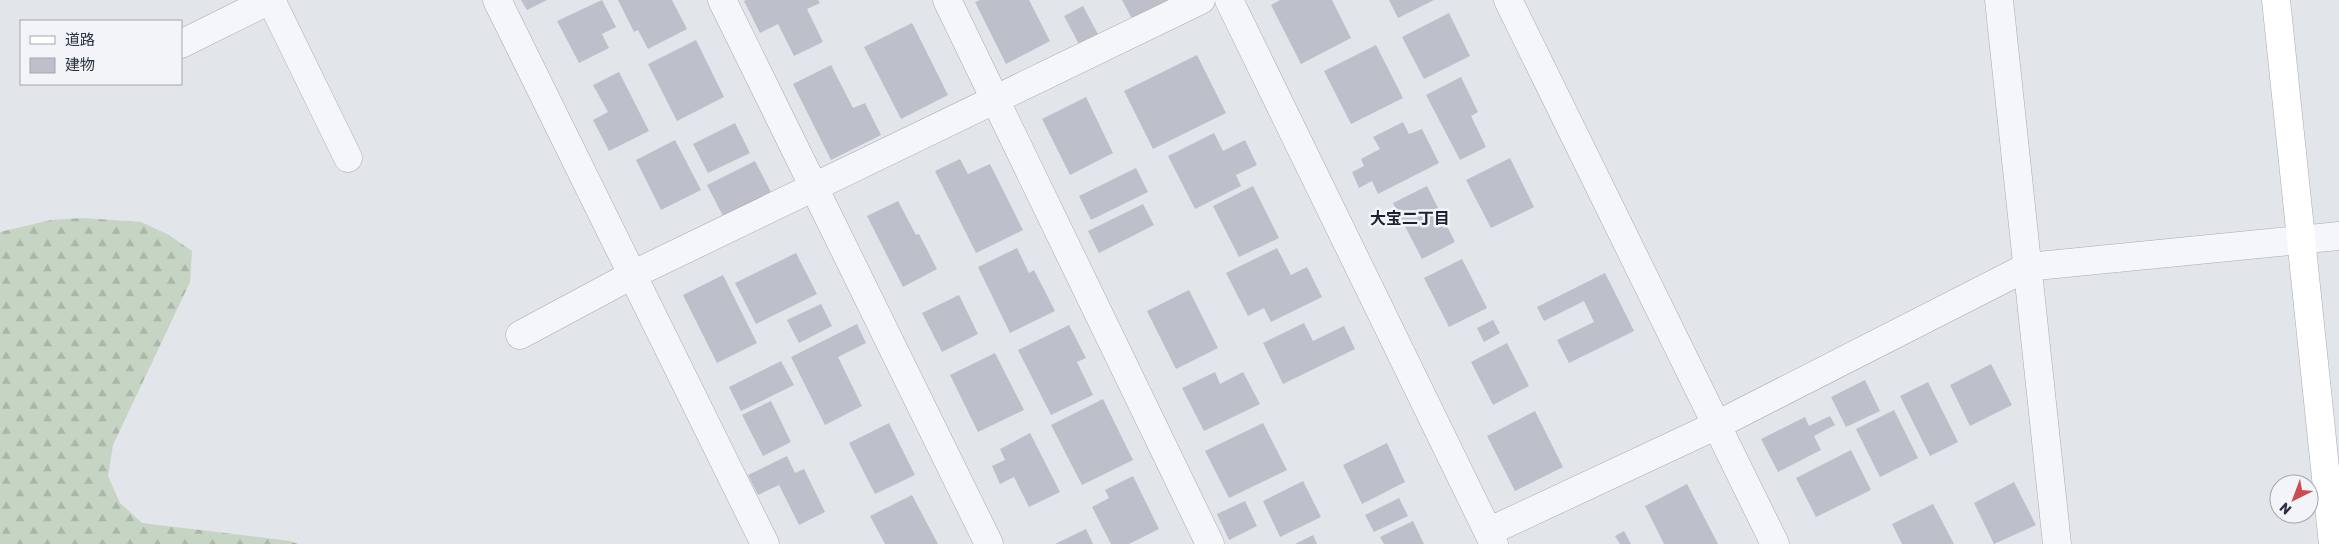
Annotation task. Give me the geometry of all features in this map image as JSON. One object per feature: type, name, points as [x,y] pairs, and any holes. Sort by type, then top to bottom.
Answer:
[{"type":"street","points":[[182,44],[270,0],[348,158]]},
{"type":"street","points":[[497,0],[765,544]]},
{"type":"street","points":[[722,0],[815,186],[989,544]]},
{"type":"street","points":[[947,0],[1210,544]]},
{"type":"street","points":[[520,335],[632,275],[1201,0]]},
{"type":"street","points":[[1229,0],[1491,538],[2027,267],[2339,236]]},
{"type":"street","points":[[1508,0],[1775,544]]},
{"type":"street","points":[[1999,0],[2057,544]]},
{"type":"street","points":[[2276,0],[2333,544]]},
{"type":"green space","points":[[83,218],[141,222],[169,235],[192,251],[190,282],[113,445],[108,476],[120,503],[142,523],[290,541],[298,544],[0,544],[0,232],[51,220]]},
{"type":"building","points":[[521,0],[547,0],[527,10]]},
{"type":"building","points":[[602,0],[616,27],[602,34],[609,48],[579,63],[557,21]]},
{"type":"building","points":[[618,0],[672,0],[687,29],[648,49],[638,30],[634,32]]},
{"type":"building","points":[[818,0],[820,3],[807,9],[823,42],[794,56],[778,24],[760,33],[744,1]]},
{"type":"building","points":[[980,0],[1029,0],[1050,41],[1006,64],[975,2]]},
{"type":"building","points":[[1122,0],[1170,0],[1132,19]]},
{"type":"building","points":[[1280,0],[1332,0],[1351,38],[1301,64],[1271,5]]},
{"type":"building","points":[[1389,0],[1434,0],[1398,18]]},
{"type":"building","points":[[1083,6],[1100,38],[1081,48],[1064,16]]},
{"type":"building","points":[[1449,13],[1470,56],[1424,79],[1402,37]]},
{"type":"building","points":[[912,23],[948,95],[901,119],[864,47]]},
{"type":"building","points":[[696,40],[724,97],[677,121],[648,64]]},
{"type":"building","points":[[1376,45],[1403,98],[1351,124],[1324,71]]},
{"type":"building","points":[[1197,55],[1226,113],[1153,149],[1124,91]]},
{"type":"building","points":[[831,65],[853,108],[865,103],[881,135],[831,160],[793,84]]},
{"type":"building","points":[[619,72],[649,131],[609,151],[593,120],[608,112],[593,85]]},
{"type":"building","points":[[1461,77],[1478,112],[1471,116],[1486,147],[1460,160],[1426,95]]},
{"type":"building","points":[[1086,97],[1113,153],[1070,175],[1042,119]]},
{"type":"building","points":[[1403,122],[1409,134],[1422,129],[1439,163],[1378,194],[1372,181],[1359,188],[1352,172],[1364,166],[1361,159],[1380,149],[1373,137]]},
{"type":"building","points":[[735,123],[750,153],[708,173],[693,144]]},
{"type":"building","points":[[1214,133],[1223,151],[1245,140],[1257,165],[1236,175],[1241,186],[1195,209],[1168,156]]},
{"type":"building","points":[[675,140],[701,190],[661,210],[636,160]]},
{"type":"building","points":[[1510,158],[1534,207],[1491,228],[1466,180]]},
{"type":"building","points":[[960,159],[968,174],[990,164],[1023,230],[976,253],[935,171]]},
{"type":"building","points":[[755,161],[772,194],[724,218],[707,185]]},
{"type":"building","points":[[1136,168],[1148,192],[1091,220],[1079,196]]},
{"type":"building","points":[[1253,186],[1279,238],[1239,257],[1213,206]]},
{"type":"building","points":[[1427,186],[1455,242],[1422,259],[1393,203]]},
{"type":"building","points":[[898,201],[916,235],[919,234],[937,269],[903,287],[867,216]]},
{"type":"building","points":[[1143,204],[1154,225],[1099,253],[1088,231]]},
{"type":"building","points":[[1017,248],[1029,273],[1034,270],[1055,311],[1010,333],[978,267]]},
{"type":"building","points":[[1277,248],[1291,275],[1307,267],[1322,297],[1271,322],[1264,308],[1248,316],[1226,273]]},
{"type":"building","points":[[796,253],[817,294],[756,324],[735,283]]},
{"type":"building","points":[[1462,259],[1487,308],[1449,327],[1424,278]]},
{"type":"building","points":[[1605,273],[1634,331],[1569,363],[1557,340],[1594,322],[1584,301],[1544,321],[1537,307]]},
{"type":"building","points":[[723,275],[757,343],[717,363],[683,295]]},
{"type":"building","points":[[1189,290],[1218,348],[1176,369],[1147,311]]},
{"type":"building","points":[[959,295],[978,334],[942,352],[922,313]]},
{"type":"building","points":[[821,304],[832,326],[799,343],[787,320]]},
{"type":"building","points":[[1493,320],[1500,333],[1484,342],[1477,328]]},
{"type":"building","points":[[1304,323],[1313,341],[1344,326],[1355,349],[1283,384],[1263,343]]},
{"type":"building","points":[[857,324],[866,343],[838,357],[862,406],[825,425],[791,357]]},
{"type":"building","points":[[1069,325],[1086,358],[1077,362],[1093,395],[1051,415],[1018,350]]},
{"type":"building","points":[[1507,343],[1529,386],[1493,405],[1471,362]]},
{"type":"building","points":[[995,353],[1024,410],[978,432],[950,375]]},
{"type":"building","points":[[781,361],[794,385],[741,411],[729,387]]},
{"type":"building","points":[[1991,364],[2012,405],[1970,426],[1950,385]]},
{"type":"building","points":[[1215,372],[1220,384],[1243,372],[1260,404],[1204,431],[1182,388]]},
{"type":"building","points":[[1865,380],[1880,411],[1846,427],[1831,397]]},
{"type":"building","points":[[1928,382],[1958,442],[1930,456],[1900,396]]},
{"type":"building","points":[[1103,399],[1133,460],[1082,485],[1051,425]]},
{"type":"building","points":[[771,401],[791,442],[763,456],[742,415]]},
{"type":"building","points":[[1894,410],[1918,458],[1880,477],[1856,429]]},
{"type":"building","points":[[1535,411],[1563,467],[1515,491],[1487,436]]},
{"type":"building","points":[[1830,416],[1835,425],[1814,436],[1821,450],[1778,472],[1761,439],[1805,417],[1809,426]]},
{"type":"building","points":[[889,423],[915,475],[875,494],[849,443]]},
{"type":"building","points":[[1263,423],[1287,470],[1229,498],[1205,451]]},
{"type":"building","points":[[1030,433],[1060,492],[1029,507],[1014,477],[1000,484],[992,466],[1005,460],[1000,449]]},
{"type":"building","points":[[1387,443],[1405,482],[1362,504],[1343,465]]},
{"type":"building","points":[[1851,450],[1871,490],[1816,517],[1796,478]]},
{"type":"building","points":[[787,456],[795,473],[804,469],[825,512],[799,525],[779,485],[758,495],[748,475]]},
{"type":"building","points":[[1133,476],[1159,529],[1129,544],[1111,544],[1092,507],[1109,498],[1105,490]]},
{"type":"building","points":[[1303,481],[1321,517],[1280,537],[1263,501]]},
{"type":"building","points":[[2014,482],[2036,525],[1994,544],[1974,503]]},
{"type":"building","points":[[1687,484],[1718,544],[1664,544],[1645,506]]},
{"type":"building","points":[[912,495],[938,544],[885,544],[870,516]]},
{"type":"building","points":[[1399,498],[1408,516],[1374,532],[1365,515]]},
{"type":"building","points":[[1245,501],[1257,526],[1229,540],[1217,514]]},
{"type":"building","points":[[1933,504],[1954,544],[1902,544],[1892,524]]},
{"type":"building","points":[[1413,521],[1424,544],[1384,544],[1380,537]]},
{"type":"building","points":[[1086,529],[1093,544],[1055,544]]},
{"type":"building","points":[[1624,531],[1631,544],[1620,544],[1615,536]]},
{"type":"building","points":[[1313,535],[1317,544],[1295,544]]},
{"type":"district","name":"大宝二丁目","points":[[1410,218]]}]
